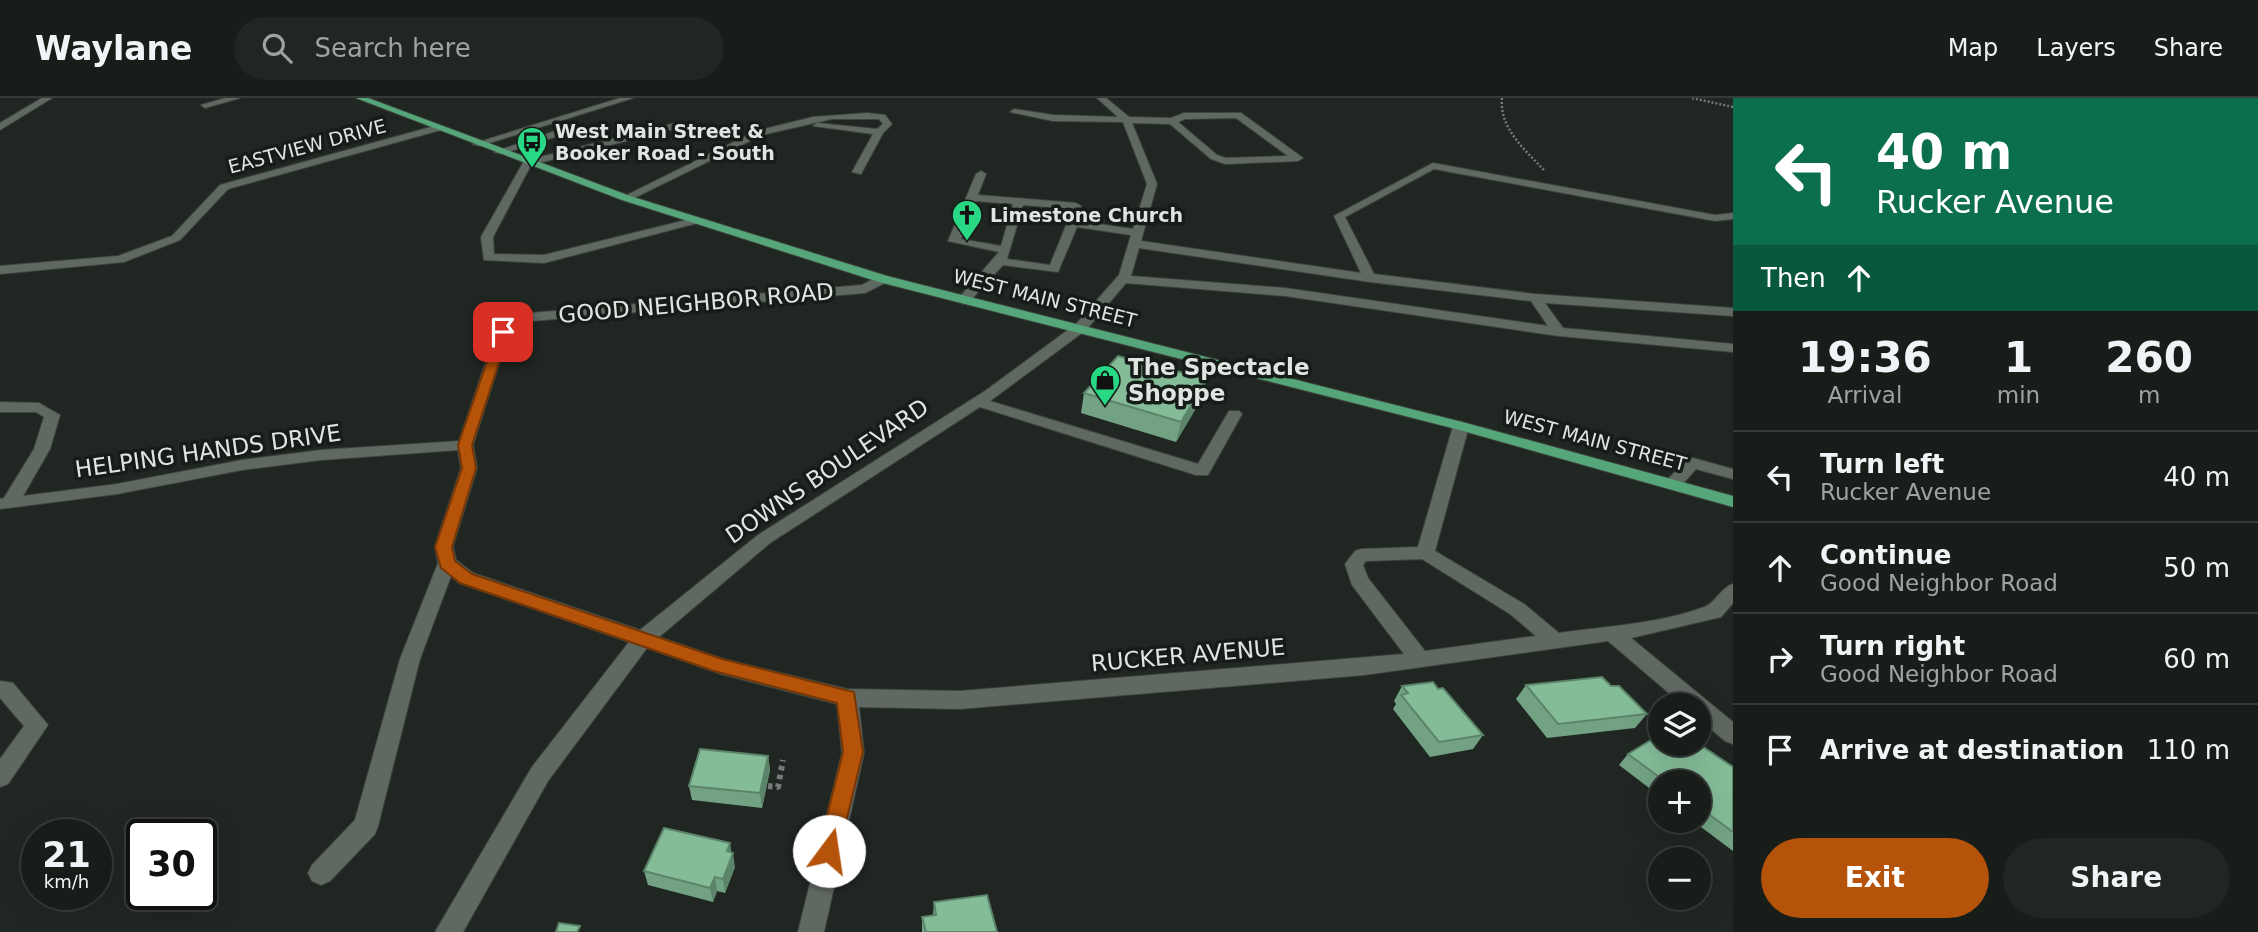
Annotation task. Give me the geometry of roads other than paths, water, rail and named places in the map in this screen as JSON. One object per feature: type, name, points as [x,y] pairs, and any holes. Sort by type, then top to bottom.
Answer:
[{"type":"main road","name":"WEST MAIN STREET","points":[[360,98],[626,198],[883,279],[1081,327],[1461,426],[1674,483],[1733,502]]},
{"type":"street","points":[[205,105],[236,98]]},
{"type":"street","points":[[477,144],[629,98]]},
{"type":"street","name":"DOWNS BOULEVARD","points":[[448,932],[540,774],[642,640],[764,539],[979,401],[1081,327],[1123,279],[1152,184],[1126,119],[1101,98]]},
{"type":"street","points":[[0,127],[50,99]]},
{"type":"street","points":[[1014,112],[1053,118],[1171,121],[1184,116],[1238,115],[1298,158],[1225,161],[1214,157],[1171,121]]},
{"type":"street","points":[[626,198],[712,158],[745,138],[801,124],[872,115],[887,120],[888,124],[879,132],[857,172]]},
{"type":"street","points":[[801,124],[879,132]]},
{"type":"street","points":[[679,125],[527,163],[487,237],[488,257],[544,259],[694,221]]},
{"type":"street","name":"EASTVIEW DRIVE","points":[[0,270],[120,259],[176,238],[224,187],[438,128]]},
{"type":"street","points":[[499,152],[555,134]]},
{"type":"street","points":[[1370,278],[1339,216],[1433,166],[1715,218],[1733,216]]},
{"type":"street","points":[[972,198],[1076,206],[1073,223],[1054,270],[954,241],[981,174]]},
{"type":"street","points":[[963,300],[1003,256],[1019,202]]},
{"type":"street","points":[[1073,223],[1136,239],[1370,278],[1535,298],[1733,312]]},
{"type":"street","points":[[1276,263],[1285,292]]},
{"type":"street","name":"GOOD NEIGHBOR ROAD","points":[[321,873],[366,826],[410,659],[447,564],[444,547],[469,468],[465,445],[503,332],[517,320],[864,289],[883,279]]},
{"type":"street","points":[[1123,279],[1285,292],[1559,332],[1733,348]]},
{"type":"street","points":[[1535,298],[1559,332]]},
{"type":"street","points":[[979,401],[1202,471],[1234,414]]},
{"type":"street","points":[[0,407],[39,408],[52,415],[52,423],[40,450],[5,503]]},
{"type":"street","points":[[1425,553],[1461,426]]},
{"type":"street","name":"HELPING HANDS DRIVE","points":[[5,503],[117,489],[255,463],[465,445]]},
{"type":"street","points":[[1674,483],[1693,463],[1733,474]]},
{"type":"street","points":[[1420,659],[1359,580],[1354,564],[1361,555],[1425,553],[1517,609],[1556,641]]},
{"type":"street","points":[[447,564],[466,578],[642,640]]},
{"type":"street","name":"RUCKER AVENUE","points":[[642,640],[721,666],[847,698],[960,700],[1364,667],[1556,641],[1655,627],[1714,612],[1733,591]]},
{"type":"street","points":[[1612,633],[1684,693]]},
{"type":"street","points":[[0,689],[5,689],[37,725],[0,777]]},
{"type":"street","points":[[811,932],[853,752],[847,698]]},
{"type":"street","points":[[1711,716],[1733,735]]},
{"type":"place","name":"West Main Street & Booker Road - South","points":[[532,169]]},
{"type":"place","name":"Limestone Church","points":[[967,242]]},
{"type":"place","name":"The Spectacle Shoppe","points":[[1105,407]]}]
